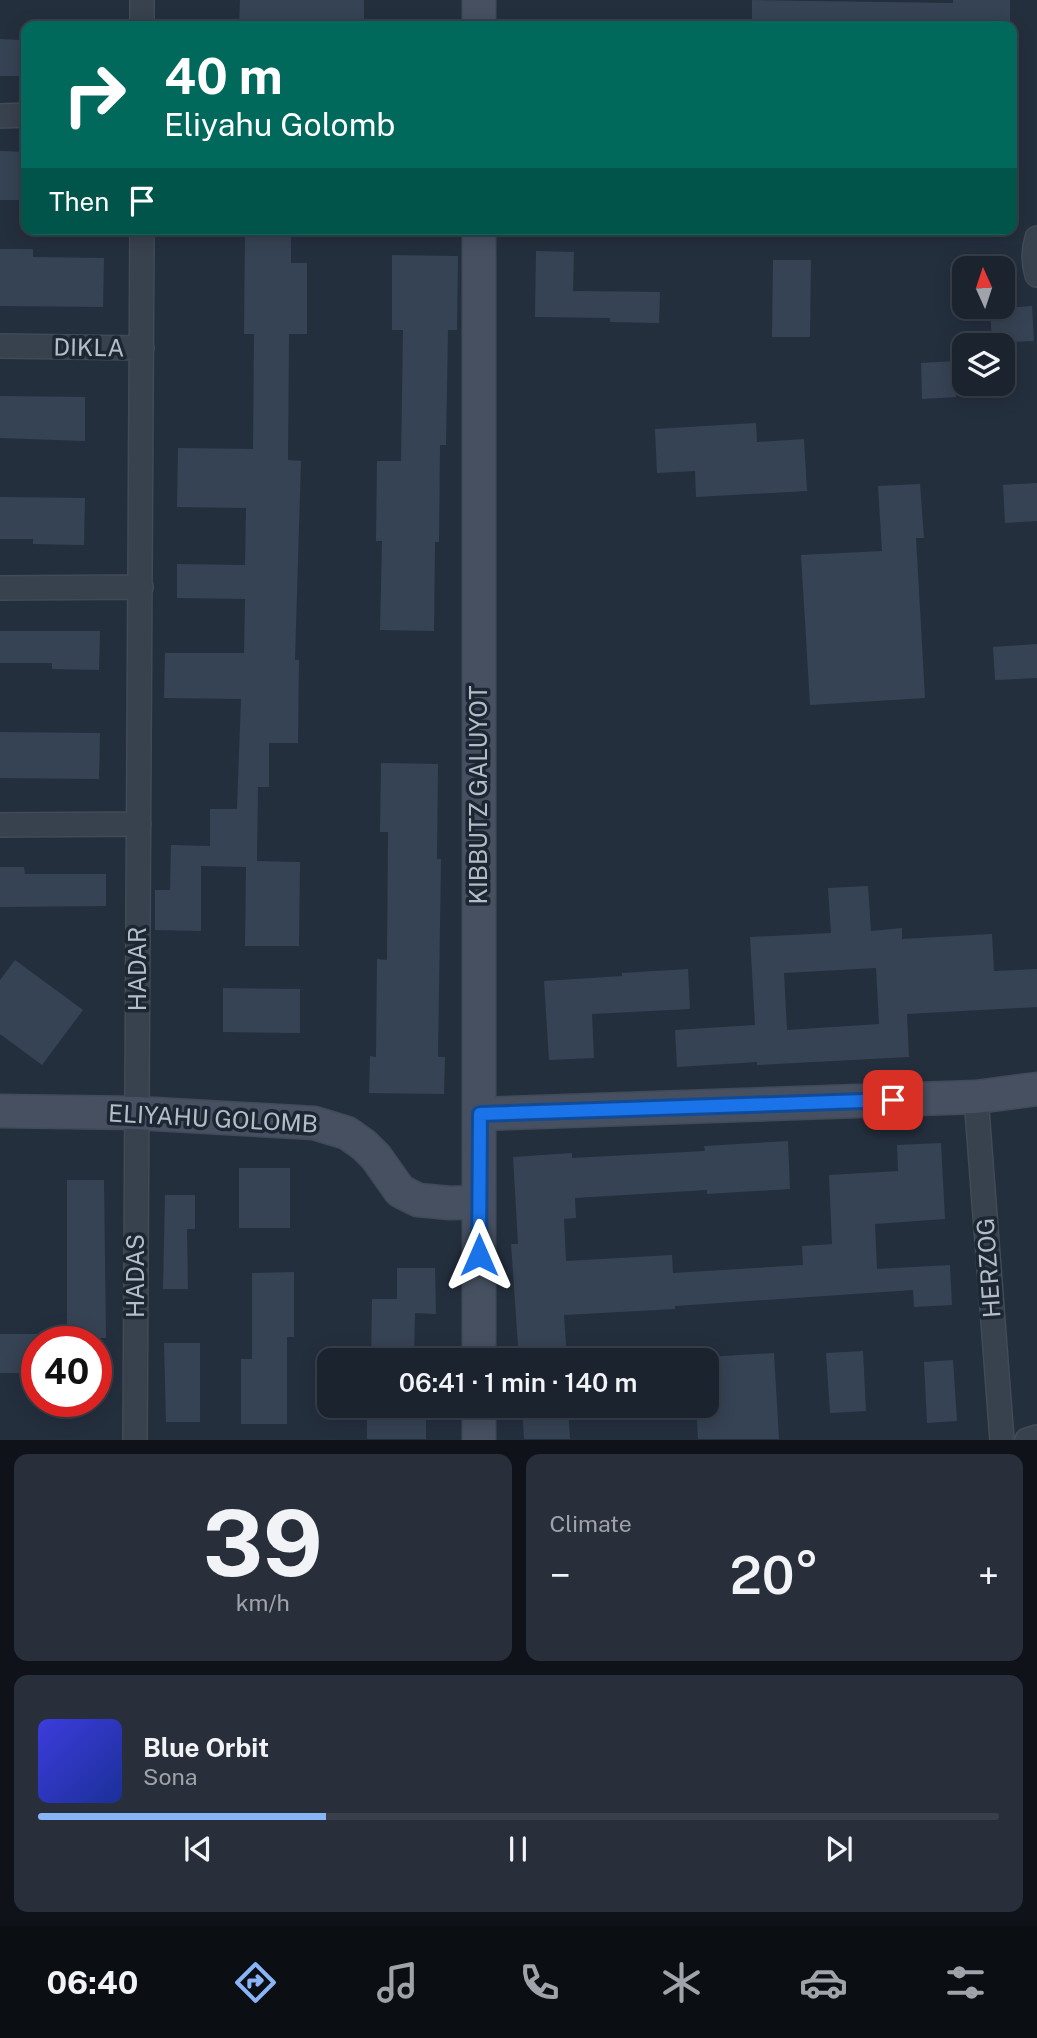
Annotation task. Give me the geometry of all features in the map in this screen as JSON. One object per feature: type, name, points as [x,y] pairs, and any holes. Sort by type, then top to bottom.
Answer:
[{"type":"street","points":[[142,0],[142,21]]},
{"type":"street","points":[[479,0],[479,21]]},
{"type":"street","points":[[0,116],[21,115]]},
{"type":"street","name":"DIKLA","points":[[0,346],[142,348],[142,235]]},
{"type":"street","name":"KIBBUTZ GALUYOT","points":[[479,235],[479,1348]]},
{"type":"street","points":[[1037,238],[1033,249],[1037,275]]},
{"type":"street","name":"HADAR","points":[[137,1113],[142,348]]},
{"type":"street","points":[[0,587],[141,587]]},
{"type":"street","points":[[0,825],[139,824]]},
{"type":"street","points":[[480,1114],[976,1097],[1037,1089]]},
{"type":"street","name":"HERZOG","points":[[976,1097],[1002,1440]]},
{"type":"street","name":"ELIYAHU GOLOMB","points":[[0,1111],[137,1113],[314,1123],[347,1133],[364,1145],[400,1191],[409,1196],[418,1200],[450,1203],[479,1202]]},
{"type":"street","name":"HADAS","points":[[135,1440],[137,1113]]},
{"type":"street","points":[[478,1440],[479,1418]]},
{"type":"street","points":[[1027,1440],[1037,1437]]},
{"type":"building","points":[[240,0],[364,0],[364,21],[239,21]]},
{"type":"building","points":[[752,0],[953,3],[953,0],[1010,0],[1010,21],[752,21]]},
{"type":"building","points":[[0,39],[21,40],[20,76],[0,76]]},
{"type":"building","points":[[0,151],[21,152],[21,200],[0,200]]},
{"type":"building","points":[[245,235],[291,235],[291,263],[307,263],[307,334],[289,334],[288,460],[301,461],[295,660],[299,660],[298,743],[269,743],[269,787],[258,787],[257,861],[300,862],[299,946],[245,946],[246,867],[201,866],[201,931],[155,930],[155,890],[170,890],[171,845],[210,846],[210,809],[237,809],[241,699],[164,698],[165,653],[244,653],[245,599],[177,598],[177,564],[245,565],[246,508],[177,507],[178,448],[253,449],[254,334],[244,334]]},
{"type":"building","points":[[0,249],[33,249],[33,257],[104,258],[103,307],[0,306]]},
{"type":"building","points":[[536,251],[574,252],[573,291],[660,292],[659,323],[610,322],[610,318],[535,317]]},
{"type":"building","points":[[392,255],[458,256],[457,330],[448,330],[446,445],[440,445],[439,542],[435,542],[434,631],[380,630],[382,541],[376,541],[377,461],[401,461],[403,330],[392,330]]},
{"type":"building","points":[[773,260],[811,260],[810,337],[772,337]]},
{"type":"building","points":[[1032,306],[1034,341],[1015,342],[1015,333],[991,333],[991,319],[1015,319],[1015,307]]},
{"type":"building","points":[[952,361],[952,396],[956,397],[922,399],[921,363]]},
{"type":"building","points":[[0,396],[85,397],[85,441],[0,438]]},
{"type":"building","points":[[756,423],[757,442],[804,439],[807,491],[696,497],[695,471],[657,473],[655,429]]},
{"type":"building","points":[[1037,483],[1037,521],[1005,523],[1003,485]]},
{"type":"building","points":[[920,484],[924,538],[916,538],[925,698],[810,705],[801,555],[882,551],[878,486]]},
{"type":"building","points":[[0,497],[85,498],[84,545],[33,544],[33,539],[0,539]]},
{"type":"building","points":[[0,631],[100,631],[99,670],[52,669],[52,663],[0,663]]},
{"type":"building","points":[[1037,644],[1037,678],[995,680],[993,647]]},
{"type":"building","points":[[0,732],[100,733],[99,779],[0,778]]},
{"type":"building","points":[[381,763],[438,764],[437,859],[441,859],[438,1057],[445,1057],[444,1094],[369,1093],[370,1056],[376,1057],[377,959],[387,960],[388,832],[380,832]]},
{"type":"building","points":[[0,867],[24,867],[25,874],[106,874],[106,906],[0,907]]},
{"type":"building","points":[[868,886],[871,931],[902,928],[902,939],[992,934],[994,971],[1037,969],[1037,1007],[907,1014],[909,1057],[677,1067],[675,1030],[755,1025],[750,937],[831,933],[828,888]],"holes":[[[876,968],[879,1024],[787,1030],[784,973]]]},
{"type":"building","points":[[15,960],[83,1010],[42,1065],[0,1034],[0,980]]},
{"type":"building","points":[[688,969],[690,1009],[592,1014],[594,1058],[549,1060],[544,981]]},
{"type":"building","points":[[223,988],[300,989],[300,1033],[223,1032]]},
{"type":"building","points":[[788,1141],[790,1189],[707,1194],[707,1190],[575,1198],[576,1218],[564,1219],[566,1261],[672,1255],[673,1273],[803,1265],[802,1246],[832,1244],[829,1175],[898,1171],[897,1145],[941,1143],[945,1219],[875,1224],[877,1269],[950,1265],[952,1305],[914,1307],[913,1290],[564,1315],[566,1348],[518,1348],[511,1244],[518,1244],[513,1157],[572,1153],[572,1158],[705,1151],[704,1146]]},
{"type":"building","points":[[239,1168],[290,1168],[290,1228],[239,1228]]},
{"type":"building","points":[[67,1180],[104,1180],[106,1326],[67,1326]]},
{"type":"building","points":[[165,1195],[195,1195],[195,1229],[187,1229],[188,1289],[163,1289]]},
{"type":"building","points":[[397,1268],[435,1268],[436,1314],[415,1313],[414,1348],[371,1348],[372,1299],[397,1299]]},
{"type":"building","points":[[294,1272],[294,1337],[287,1337],[287,1424],[241,1424],[241,1359],[252,1359],[252,1273]]},
{"type":"building","points":[[0,1334],[21,1334],[21,1373],[0,1373]]},
{"type":"building","points":[[164,1343],[200,1343],[200,1422],[166,1422]]},
{"type":"building","points":[[863,1351],[866,1411],[830,1413],[826,1353]]},
{"type":"building","points":[[774,1353],[779,1439],[698,1439],[697,1418],[719,1418],[719,1356]]},
{"type":"building","points":[[953,1360],[957,1421],[927,1423],[924,1362]]},
{"type":"building","points":[[367,1418],[426,1418],[426,1439],[367,1439]]},
{"type":"building","points":[[523,1418],[569,1418],[570,1439],[524,1439]]},
{"type":"route","points":[[479,1255],[480,1114],[893,1100]]}]
